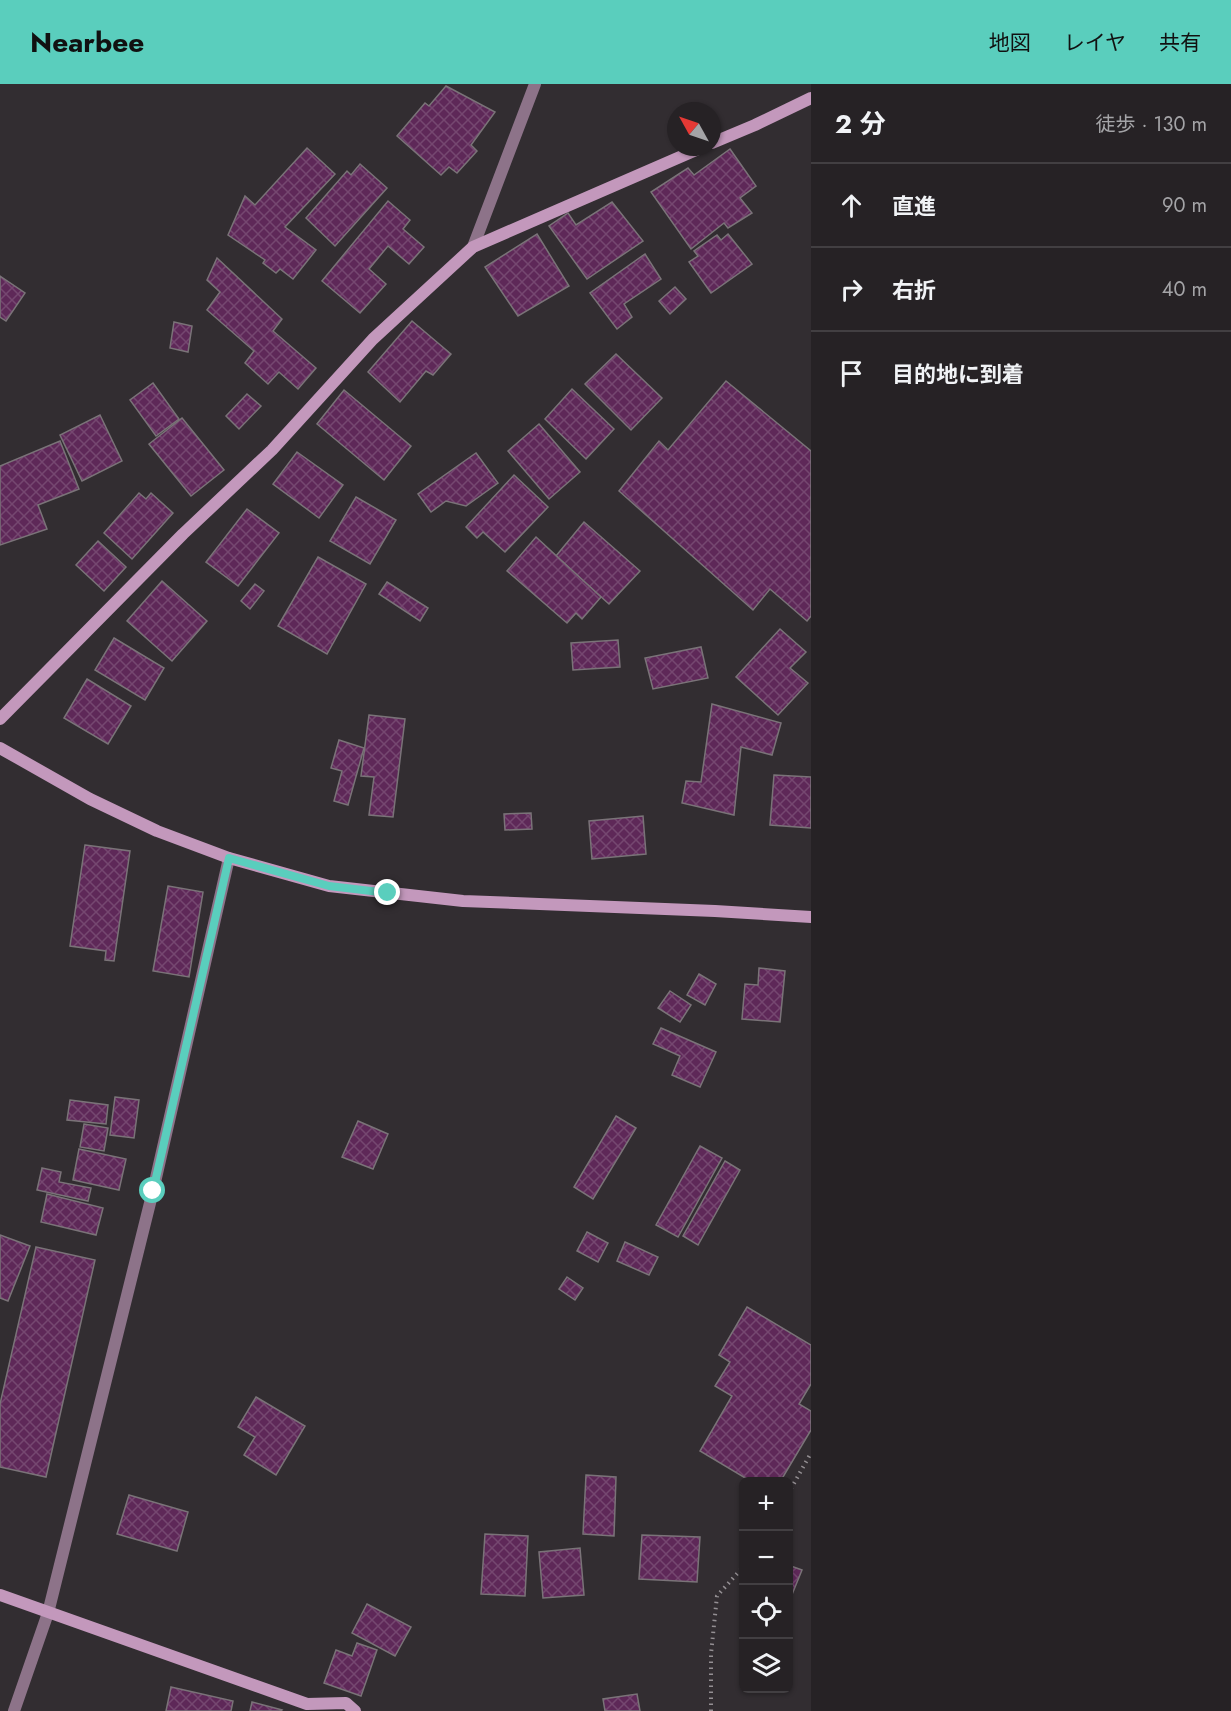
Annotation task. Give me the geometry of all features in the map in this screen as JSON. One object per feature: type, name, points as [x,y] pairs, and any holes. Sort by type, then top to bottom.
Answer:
[{"type":"street","points":[[473,247],[535,84]]},
{"type":"street","points":[[721,139],[811,98]]},
{"type":"street","points":[[0,719],[183,534],[272,450],[373,339],[473,247],[682,156]]},
{"type":"street","points":[[0,748],[90,799],[157,831],[229,858],[329,886],[463,900],[715,910],[811,917]]},
{"type":"street","points":[[14,1711],[48,1613],[153,1191],[229,858]]},
{"type":"street","points":[[0,1595],[306,1704],[346,1703],[356,1711]]},
{"type":"path","points":[[793,1487],[811,1453]]},
{"type":"path","points":[[711,1711],[711,1654],[717,1596],[739,1572]]},
{"type":"building","points":[[446,86],[495,112],[471,145],[477,151],[457,173],[449,167],[441,175],[397,136],[425,103],[429,106]]},
{"type":"building","points":[[307,148],[335,174],[285,227],[316,250],[293,279],[280,269],[276,273],[263,263],[265,260],[228,235],[245,196],[255,205]]},
{"type":"building","points":[[730,149],[756,186],[740,198],[752,213],[728,228],[724,223],[691,249],[651,192],[688,168],[694,175]]},
{"type":"building","points":[[360,164],[387,188],[335,246],[306,218],[347,171],[351,175]]},
{"type":"building","points":[[388,201],[410,220],[403,229],[424,247],[409,264],[388,246],[369,269],[386,284],[360,313],[322,281]]},
{"type":"building","points":[[612,202],[643,241],[587,279],[549,226],[568,213],[576,225]]},
{"type":"building","points":[[537,234],[569,286],[518,316],[485,267]]},
{"type":"building","points":[[728,234],[752,264],[711,293],[689,262],[698,256],[694,251],[717,235],[721,240]]},
{"type":"building","points":[[645,254],[661,279],[624,304],[632,317],[617,329],[590,293]]},
{"type":"building","points":[[217,258],[282,319],[273,331],[316,368],[298,389],[279,372],[268,384],[245,363],[254,351],[207,310],[220,292],[207,280]]},
{"type":"building","points":[[0,276],[25,293],[6,321],[0,317]]},
{"type":"building","points":[[675,287],[686,299],[670,314],[659,301]]},
{"type":"building","points":[[412,321],[451,354],[433,375],[426,371],[400,402],[368,372]]},
{"type":"building","points":[[174,322],[192,326],[188,352],[170,348]]},
{"type":"building","points":[[616,354],[662,398],[631,430],[585,384]]},
{"type":"building","points":[[726,381],[811,451],[811,616],[807,621],[770,589],[753,610],[619,491],[659,441],[668,450]]},
{"type":"building","points":[[153,383],[179,419],[156,436],[130,400]]},
{"type":"building","points":[[572,389],[614,429],[586,459],[545,419]]},
{"type":"building","points":[[344,390],[411,446],[384,480],[317,424]]},
{"type":"building","points":[[247,394],[261,406],[239,429],[226,416]]},
{"type":"building","points":[[100,415],[122,461],[82,481],[60,435]]},
{"type":"building","points":[[182,418],[224,470],[191,496],[149,444]]},
{"type":"building","points":[[539,424],[580,472],[549,499],[508,451]]},
{"type":"building","points":[[60,441],[79,489],[38,505],[47,529],[0,545],[0,466]]},
{"type":"building","points":[[297,452],[343,485],[319,518],[273,484]]},
{"type":"building","points":[[476,453],[498,483],[466,506],[446,501],[431,512],[418,494]]},
{"type":"building","points":[[514,475],[548,507],[505,552],[483,532],[477,538],[466,527]]},
{"type":"building","points":[[139,493],[146,499],[151,493],[173,513],[132,559],[104,533]]},
{"type":"building","points":[[356,497],[396,520],[370,564],[330,541]]},
{"type":"building","points":[[247,509],[279,533],[238,586],[206,562]]},
{"type":"building","points":[[584,522],[640,571],[609,604],[556,556]]},
{"type":"building","points":[[536,537],[601,597],[582,619],[576,613],[567,623],[507,571]]},
{"type":"building","points":[[98,541],[126,567],[104,591],[76,565]]},
{"type":"building","points":[[318,557],[366,584],[327,654],[278,626]]},
{"type":"building","points":[[162,581],[207,621],[172,661],[127,621]]},
{"type":"building","points":[[387,582],[428,608],[420,621],[379,594]]},
{"type":"building","points":[[255,584],[264,591],[250,609],[241,601]]},
{"type":"building","points":[[780,629],[806,652],[790,668],[808,683],[778,715],[736,677]]},
{"type":"building","points":[[114,638],[164,668],[145,700],[95,670]]},
{"type":"building","points":[[618,640],[620,667],[573,670],[571,643]]},
{"type":"building","points":[[701,647],[708,678],[653,689],[645,658]]},
{"type":"building","points":[[87,679],[131,706],[108,744],[64,718]]},
{"type":"building","points":[[712,704],[781,723],[772,755],[741,747],[734,815],[682,803],[686,781],[701,782]]},
{"type":"building","points":[[369,715],[405,719],[393,817],[369,815],[374,777],[361,776]]},
{"type":"building","points":[[339,740],[364,748],[348,805],[334,801],[342,771],[331,768]]},
{"type":"building","points":[[774,775],[811,777],[811,828],[770,825]]},
{"type":"building","points":[[531,813],[532,829],[505,830],[504,814]]},
{"type":"building","points":[[643,816],[646,854],[592,859],[589,821]]},
{"type":"building","points":[[85,845],[130,851],[114,961],[105,960],[106,951],[70,946]]},
{"type":"building","points":[[168,886],[203,892],[189,977],[153,971]]},
{"type":"building","points":[[759,968],[785,971],[780,1022],[742,1019],[745,984],[758,985]]},
{"type":"building","points":[[699,974],[716,984],[705,1005],[687,995]]},
{"type":"building","points":[[670,991],[691,1005],[680,1022],[658,1008]]},
{"type":"building","points":[[661,1028],[716,1052],[700,1087],[672,1075],[680,1056],[653,1044]]},
{"type":"building","points":[[115,1097],[139,1100],[134,1138],[110,1135]]},
{"type":"building","points":[[70,1100],[108,1105],[106,1124],[67,1120]]},
{"type":"building","points":[[616,1116],[636,1128],[593,1199],[574,1187]]},
{"type":"building","points":[[358,1121],[388,1134],[373,1169],[342,1157]]},
{"type":"building","points":[[84,1124],[108,1128],[104,1151],[80,1147]]},
{"type":"building","points":[[700,1146],[722,1158],[678,1237],[656,1225]]},
{"type":"building","points":[[79,1149],[126,1159],[119,1190],[73,1180]]},
{"type":"building","points":[[725,1161],[740,1170],[698,1245],[683,1236]]},
{"type":"building","points":[[42,1168],[61,1172],[59,1182],[91,1188],[88,1201],[37,1190]]},
{"type":"building","points":[[47,1194],[103,1208],[96,1235],[41,1222]]},
{"type":"building","points":[[587,1232],[608,1243],[598,1262],[577,1251]]},
{"type":"building","points":[[0,1235],[30,1246],[8,1301],[0,1298]]},
{"type":"building","points":[[625,1242],[658,1257],[649,1275],[617,1261]]},
{"type":"building","points":[[36,1247],[95,1260],[46,1477],[0,1467],[0,1404]]},
{"type":"building","points":[[567,1277],[583,1288],[575,1300],[559,1289]]},
{"type":"building","points":[[747,1307],[811,1345],[811,1384],[799,1404],[811,1411],[811,1430],[783,1477],[744,1477],[700,1451],[732,1396],[715,1386],[730,1362],[719,1355]]},
{"type":"building","points":[[256,1397],[305,1426],[276,1475],[244,1455],[255,1437],[238,1427]]},
{"type":"building","points":[[586,1475],[616,1477],[614,1536],[583,1534]]},
{"type":"building","points":[[129,1495],[188,1512],[177,1551],[117,1534]]},
{"type":"building","points":[[485,1534],[528,1536],[525,1596],[481,1594]]},
{"type":"building","points":[[642,1535],[700,1537],[697,1582],[639,1579]]},
{"type":"building","points":[[580,1548],[584,1595],[543,1598],[539,1552]]},
{"type":"building","points":[[793,1567],[802,1570],[793,1592]]},
{"type":"building","points":[[367,1604],[411,1627],[395,1656],[352,1633]]},
{"type":"building","points":[[357,1643],[377,1650],[361,1696],[324,1683],[336,1650],[352,1656]]},
{"type":"building","points":[[171,1687],[233,1701],[231,1711],[166,1711]]},
{"type":"building","points":[[637,1694],[640,1711],[605,1711],[603,1699]]},
{"type":"building","points":[[252,1702],[282,1710],[250,1711]]},
{"type":"route","points":[[153,1191],[229,858],[329,886],[388,893]]}]
